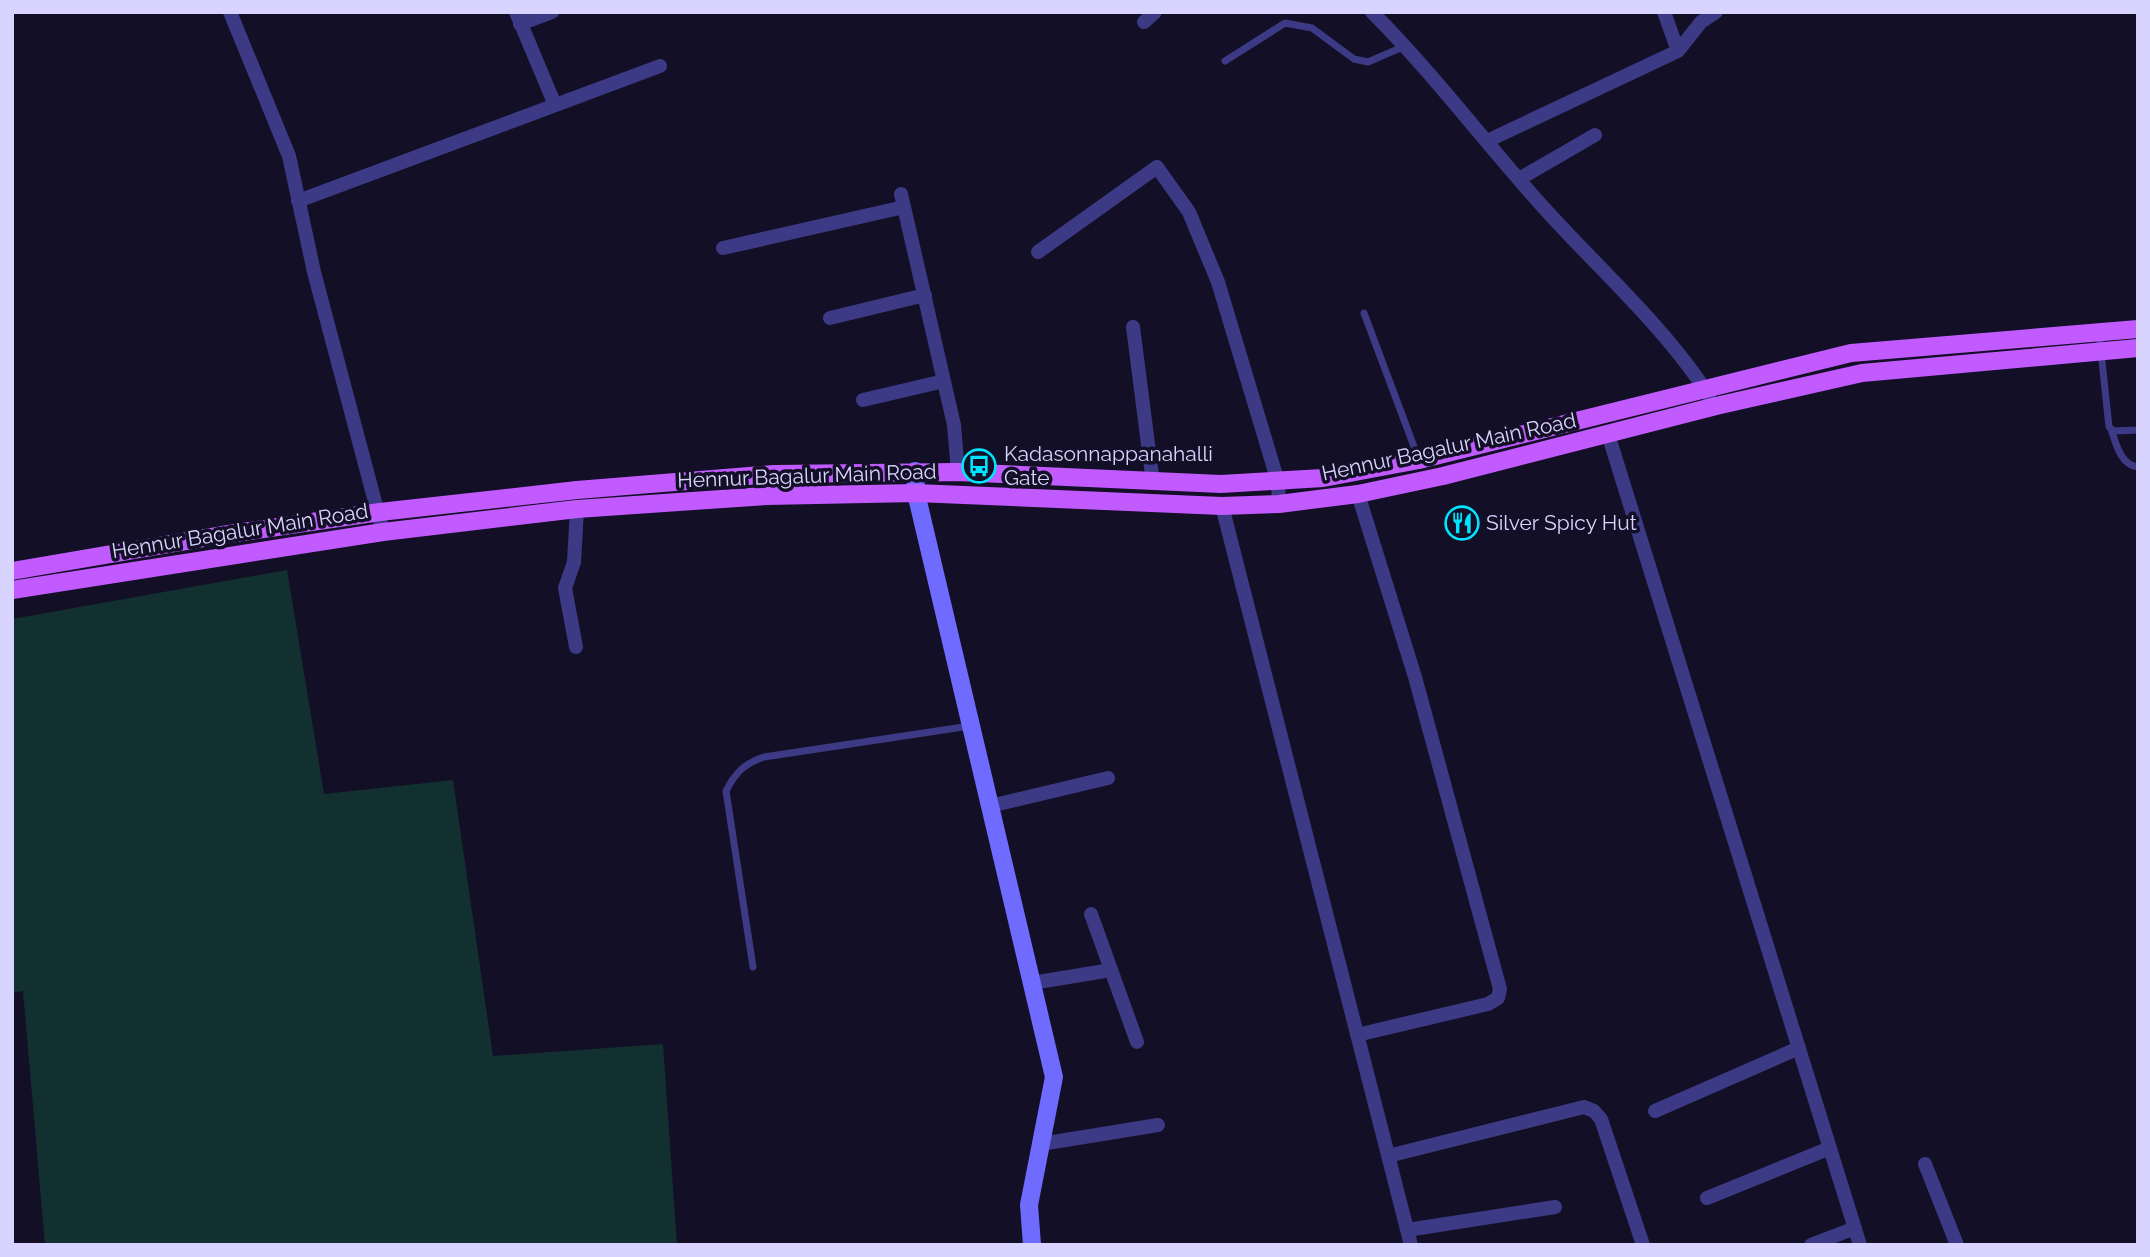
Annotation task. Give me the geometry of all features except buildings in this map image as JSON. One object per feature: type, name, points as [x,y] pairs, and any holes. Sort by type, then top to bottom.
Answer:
[{"type":"main road","name":"Hennur Bagalur Main Road","points":[[12,590],[383,532],[577,509],[766,496],[916,494],[1223,506],[1279,504],[1358,494],[1862,373],[2099,341],[2138,329]]},
{"type":"main road","name":"Hennur Bagalur Main Road","points":[[12,571],[222,535],[380,512],[577,489],[735,477],[958,471],[1153,483],[1278,482],[1360,472],[1419,460],[1704,388],[1852,354],[2099,341],[2138,348]]},
{"type":"street","points":[[230,12],[289,156],[314,272],[380,512],[383,532]]},
{"type":"street","points":[[552,12],[518,18],[555,105]]},
{"type":"street","points":[[1372,12],[1406,46],[1519,178],[1648,320],[1716,406]]},
{"type":"street","points":[[1664,12],[1678,51]]},
{"type":"street","points":[[1488,141],[1678,51],[1701,22],[1716,12]]},
{"type":"street","points":[[298,201],[660,66]]},
{"type":"street","points":[[1519,178],[1595,135]]},
{"type":"street","points":[[1038,252],[1157,167],[1189,212],[1218,282],[1278,482],[1279,504]]},
{"type":"street","points":[[723,248],[902,200],[954,425],[958,471]]},
{"type":"street","points":[[830,318],[925,295]]},
{"type":"street","points":[[1133,327],[1153,483]]},
{"type":"street","points":[[863,400],[944,381]]},
{"type":"street","points":[[1608,434],[1860,1245]]},
{"type":"street","points":[[915,471],[916,494],[1055,1077],[1030,1205],[1032,1245]]},
{"type":"street","points":[[1357,1035],[1488,1004],[1498,998],[1500,989],[1415,677],[1358,494]]},
{"type":"street","points":[[1223,506],[1411,1245]]},
{"type":"street","points":[[576,646],[565,588],[574,562],[577,509]]},
{"type":"street","points":[[990,806],[1108,778]]},
{"type":"street","points":[[1091,914],[1137,1042]]},
{"type":"street","points":[[1032,983],[1111,970]]},
{"type":"street","points":[[1655,1111],[1799,1048]]},
{"type":"street","points":[[1388,1156],[1584,1107],[1594,1111],[1601,1119],[1643,1245]]},
{"type":"street","points":[[1041,1144],[1158,1125]]},
{"type":"street","points":[[1707,1198],[1830,1148]]},
{"type":"street","points":[[1925,1164],[1957,1245]]},
{"type":"street","points":[[1407,1230],[1555,1207]]},
{"type":"street","points":[[1811,1245],[1855,1228]]},
{"type":"lane","points":[[1225,61],[1284,23],[1312,28],[1354,59],[1368,62],[1406,46]]},
{"type":"lane","points":[[1364,313],[1419,460]]},
{"type":"lane","points":[[2099,341],[2111,429],[2121,456],[2132,467],[2138,467]]},
{"type":"lane","points":[[2111,429],[2138,430]]},
{"type":"lane","points":[[754,967],[726,791],[733,777],[749,761],[764,757],[971,726]]},
{"type":"green space","points":[[287,570],[324,794],[453,780],[493,1056],[663,1044],[677,1245],[45,1245],[23,991],[12,993],[12,619]]},
{"type":"place","name":"Kadasonnappanahalli Gate","points":[[979,466]]},
{"type":"place","name":"Silver Spicy Hut","points":[[1462,523]]}]
